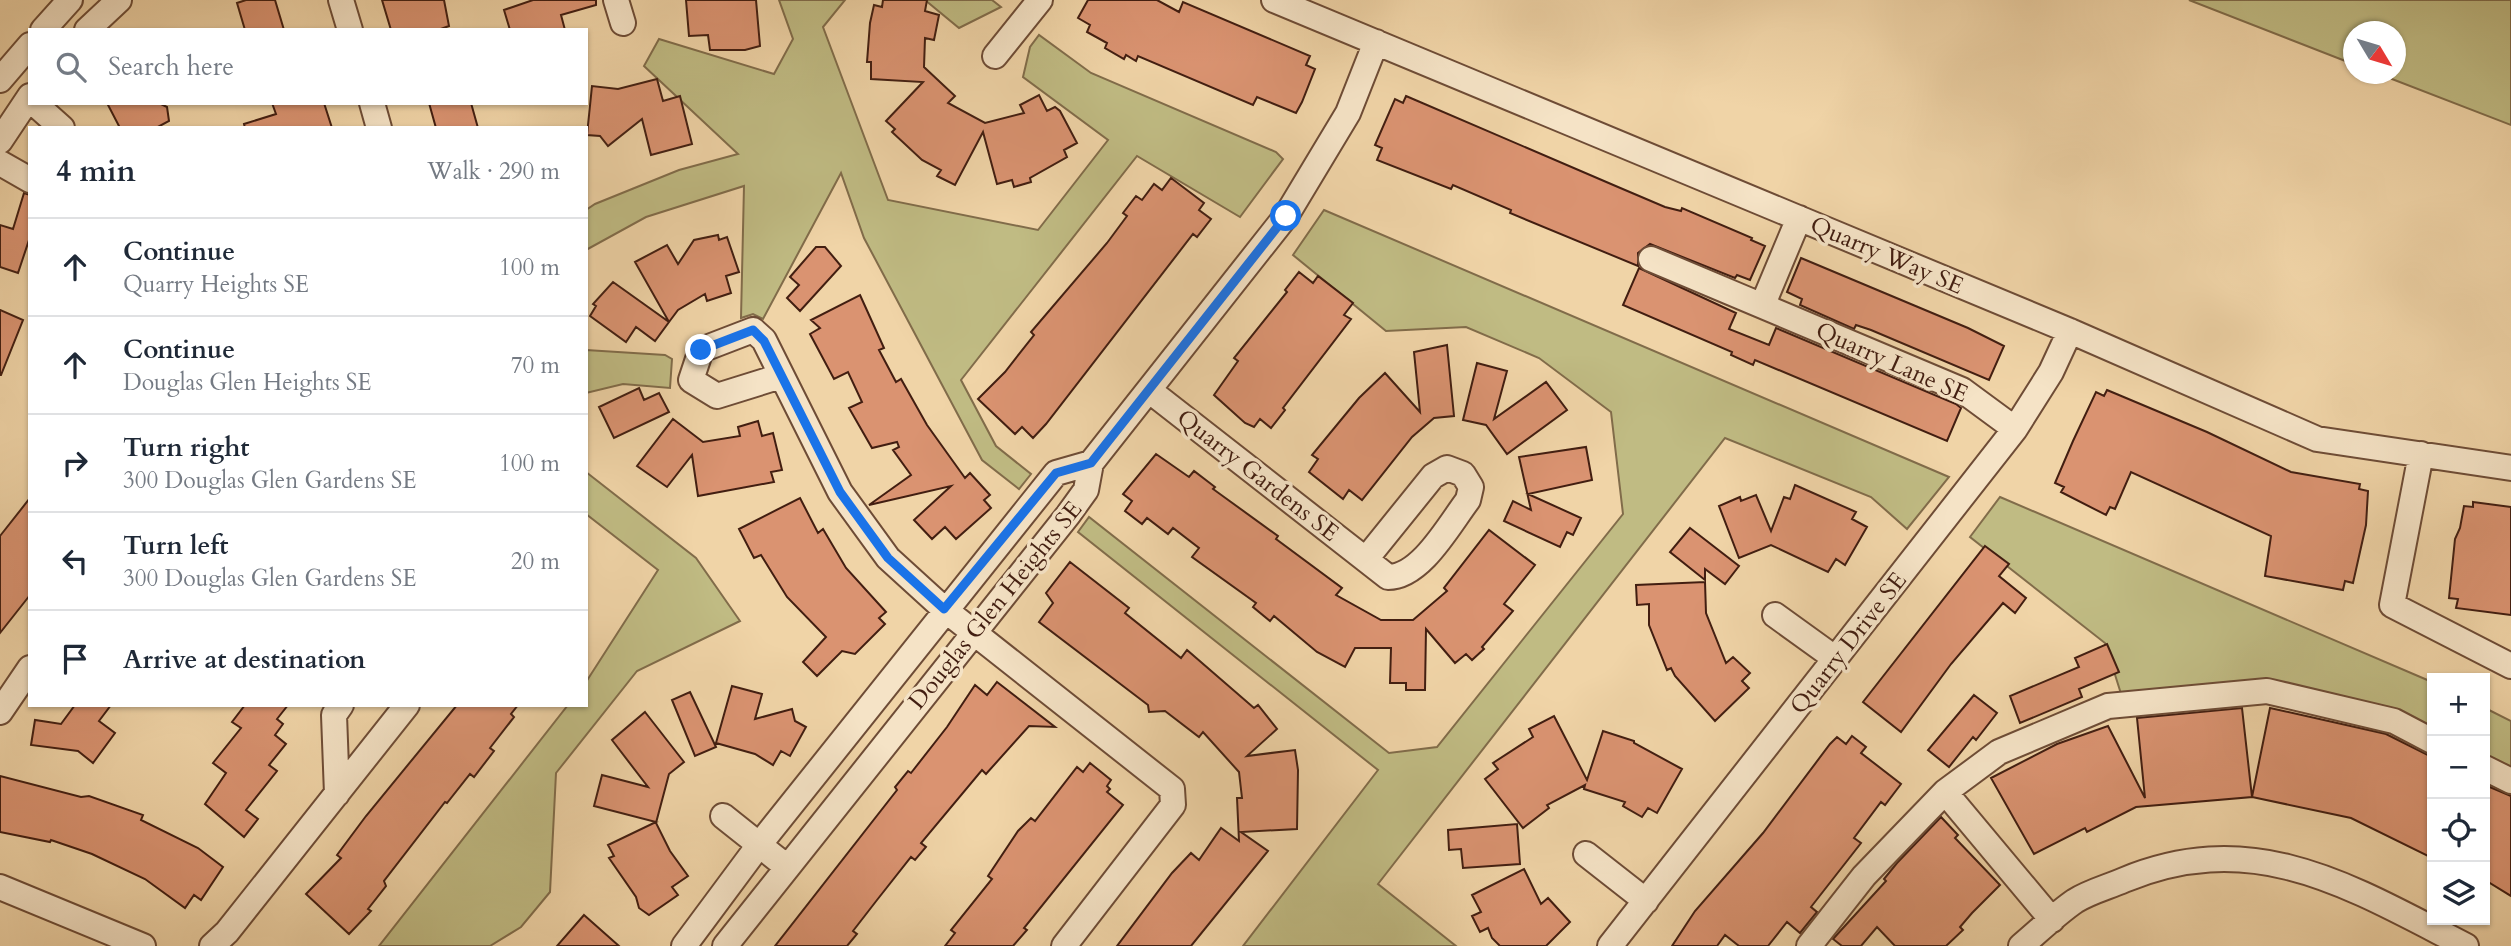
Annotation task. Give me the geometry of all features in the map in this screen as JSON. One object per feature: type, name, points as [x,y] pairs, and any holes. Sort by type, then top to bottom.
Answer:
[{"type":"street","points":[[45,28],[70,0]]},
{"type":"street","points":[[89,28],[119,0]]},
{"type":"street","points":[[341,0],[349,28]]},
{"type":"street","points":[[995,56],[1040,0]]},
{"type":"street","name":"Quarry Way SE","points":[[1275,0],[2070,331],[2318,439],[2511,468]]},
{"type":"street","points":[[1091,463],[1286,216],[1348,113],[1376,42]]},
{"type":"street","points":[[28,47],[2,78],[28,98]]},
{"type":"street","points":[[4,125],[28,101]]},
{"type":"street","points":[[37,105],[60,126]]},
{"type":"street","points":[[373,105],[378,126]]},
{"type":"street","points":[[0,163],[28,179]]},
{"type":"street","points":[[1763,304],[1799,218]]},
{"type":"street","name":"Quarry Lane SE","points":[[1651,259],[1962,390],[2015,429]]},
{"type":"street","name":"Quarry Drive SE","points":[[1610,946],[2015,429],[2051,372],[2070,331]]},
{"type":"street","points":[[781,376],[840,492],[888,558],[944,609],[1172,789],[1173,805],[1064,946]]},
{"type":"street","name":"Quarry Gardens SE","points":[[1150,391],[1388,577],[1401,577],[1415,569],[1468,500],[1471,487],[1463,474],[1447,468],[1433,476],[1366,559]]},
{"type":"street","points":[[2421,454],[2392,605],[2511,666]]},
{"type":"street","name":"Douglas Glen Heights SE","points":[[684,946],[759,845],[944,609],[1056,473],[1091,463],[1086,491],[725,946]]},
{"type":"street","points":[[1775,615],[1836,659]]},
{"type":"street","points":[[0,712],[28,671]]},
{"type":"street","points":[[1809,946],[1864,876],[1945,792],[1999,752],[2108,706],[2267,691],[2393,721],[2427,738]]},
{"type":"street","points":[[337,794],[334,715],[340,707]]},
{"type":"street","points":[[212,946],[227,932],[405,707]]},
{"type":"street","points":[[2490,770],[2511,781]]},
{"type":"street","points":[[1945,792],[2052,920]]},
{"type":"street","points":[[723,816],[787,867]]},
{"type":"street","points":[[1586,854],[1646,901]]},
{"type":"street","points":[[2021,946],[2076,900],[2160,865],[2237,857],[2310,872],[2370,897],[2466,946]]},
{"type":"street","points":[[0,887],[143,946]]},
{"type":"shaded area","points":[[779,0],[845,0],[823,27],[888,200],[1038,230],[1108,140],[1023,77],[1030,47],[1039,35],[1091,73],[1276,152],[1283,159],[1240,217],[1137,156],[961,380],[996,446],[1031,474],[1019,489],[982,460],[864,238],[841,173],[763,319],[753,314],[741,318],[744,186],[646,217],[588,249],[588,209],[595,204],[679,170],[738,154],[644,66],[659,39],[774,74],[793,39]]},
{"type":"shaded area","points":[[925,0],[992,0],[1001,7],[959,28]]},
{"type":"shaded area","points":[[2189,0],[2511,0],[2511,125],[2405,84],[2406,21],[2343,21],[2343,60]]},
{"type":"shaded area","points":[[1324,210],[1949,477],[1907,529],[1871,497],[1725,438],[1378,884],[1456,946],[1243,946],[1378,770],[1078,532],[1089,517],[1389,753],[1437,747],[1623,514],[1611,412],[1539,358],[1466,327],[1386,331],[1293,255]]},
{"type":"shaded area","points":[[588,350],[665,355],[672,359],[670,388],[623,384],[588,393]]},
{"type":"shaded area","points":[[588,474],[696,558],[740,621],[637,671],[556,773],[550,892],[521,927],[490,946],[379,946],[566,707],[588,707],[588,679],[658,570],[588,516]]},
{"type":"shaded area","points":[[2000,497],[2427,680],[2427,729],[2325,694],[2123,700],[2105,643],[1970,537]]},
{"type":"shaded area","points":[[2490,710],[2511,721],[2511,773],[2490,762]]},
{"type":"building","points":[[246,0],[275,0],[283,28],[244,28],[237,3]]},
{"type":"building","points":[[382,0],[444,0],[449,26],[390,28]]},
{"type":"building","points":[[533,0],[596,0],[596,5],[561,15],[564,28],[509,28],[504,10]]},
{"type":"building","points":[[686,0],[756,0],[760,46],[745,50],[710,50],[708,35],[689,36]]},
{"type":"building","points":[[883,0],[927,0],[925,11],[939,15],[934,40],[925,38],[924,67],[955,96],[948,103],[985,123],[1024,113],[1020,105],[1039,95],[1047,111],[1055,107],[1060,111],[1077,143],[1064,150],[1067,157],[1030,178],[1031,182],[1014,187],[1012,180],[997,184],[983,132],[955,185],[937,176],[941,170],[922,160],[892,132],[895,129],[886,121],[923,82],[871,79],[871,62],[867,62],[870,23],[874,5],[882,7]]},
{"type":"building","points":[[1088,0],[1157,0],[1179,12],[1183,2],[1310,56],[1306,65],[1315,69],[1296,113],[1257,97],[1253,105],[1138,56],[1136,61],[1126,55],[1124,59],[1105,48],[1107,43],[1087,32],[1090,25],[1078,18]]},
{"type":"building","points":[[657,79],[663,101],[680,96],[692,144],[651,155],[642,119],[608,146],[600,136],[588,135],[592,86],[618,89]]},
{"type":"building","points":[[1406,96],[1665,207],[1681,211],[1682,208],[1752,238],[1751,240],[1765,246],[1750,280],[1737,275],[1735,278],[1650,244],[1638,253],[1638,266],[1510,213],[1511,210],[1453,185],[1451,189],[1377,160],[1382,148],[1375,145],[1395,99],[1403,103]]},
{"type":"building","points":[[108,105],[167,107],[169,121],[160,126],[119,126]]},
{"type":"building","points":[[273,105],[325,105],[331,126],[244,126],[276,114]]},
{"type":"building","points":[[430,105],[472,105],[477,126],[435,126]]},
{"type":"building","points":[[1171,178],[1204,203],[1199,210],[1211,219],[1197,237],[1193,234],[1046,424],[1033,438],[1022,427],[1015,434],[978,399],[1005,372],[1034,335],[1031,332],[1107,243],[1127,216],[1123,213],[1136,196],[1142,200],[1154,184],[1162,190]]},
{"type":"building","points":[[24,193],[28,194],[28,243],[18,273],[0,267],[0,225],[13,229]]},
{"type":"building","points":[[718,235],[719,240],[727,237],[739,272],[726,276],[731,293],[707,301],[705,294],[678,310],[669,322],[635,262],[667,245],[678,264],[694,240]]},
{"type":"building","points":[[816,247],[825,247],[841,266],[800,311],[787,298],[799,285],[790,277]]},
{"type":"building","points":[[1801,258],[1968,328],[2004,346],[1989,380],[1871,330],[1856,325],[1854,329],[1800,305],[1802,299],[1787,292]]},
{"type":"building","points":[[1639,268],[1736,313],[1729,329],[1769,345],[1776,328],[1956,404],[1961,408],[1947,441],[1755,360],[1753,365],[1731,355],[1732,352],[1623,305]]},
{"type":"building","points":[[1299,272],[1313,283],[1318,276],[1353,303],[1344,315],[1351,319],[1283,408],[1285,410],[1271,428],[1260,419],[1254,427],[1245,423],[1214,395],[1238,361],[1234,358],[1287,292],[1285,290]]},
{"type":"building","points":[[613,282],[669,322],[655,341],[636,327],[626,342],[590,316],[596,306],[593,304]]},
{"type":"building","points":[[860,295],[884,348],[879,350],[896,382],[901,379],[927,425],[965,478],[970,473],[990,495],[984,500],[991,508],[956,539],[945,527],[932,539],[914,520],[951,486],[869,505],[911,475],[893,450],[899,447],[897,442],[872,448],[849,408],[862,402],[848,372],[834,379],[810,334],[820,328],[811,320]]},
{"type":"building","points":[[0,310],[23,320],[1,375],[0,375]]},
{"type":"building","points":[[1447,345],[1454,416],[1434,418],[1412,437],[1362,500],[1349,490],[1343,499],[1309,472],[1318,459],[1312,455],[1359,398],[1385,373],[1420,412],[1414,352]]},
{"type":"building","points":[[1477,363],[1507,371],[1494,419],[1546,382],[1567,410],[1507,454],[1486,425],[1463,420]]},
{"type":"building","points":[[639,388],[644,400],[659,393],[669,412],[614,438],[599,407]]},
{"type":"building","points":[[2107,390],[2207,432],[2291,472],[2360,484],[2359,489],[2368,491],[2366,525],[2353,583],[2345,581],[2343,590],[2265,576],[2271,536],[2131,472],[2115,509],[2110,507],[2106,515],[2061,492],[2064,487],[2055,483],[2073,441],[2096,392],[2104,396]]},
{"type":"building","points":[[673,419],[703,442],[740,436],[738,427],[758,421],[762,436],[773,433],[782,470],[771,472],[774,482],[698,496],[692,455],[667,487],[637,466]]},
{"type":"building","points":[[1586,447],[1592,480],[1528,494],[1581,518],[1573,535],[1567,532],[1560,547],[1504,521],[1513,501],[1531,510],[1519,457]]},
{"type":"building","points":[[1156,454],[1189,477],[1194,471],[1215,487],[1213,489],[1278,536],[1276,539],[1342,588],[1336,595],[1381,620],[1413,620],[1447,591],[1444,588],[1489,530],[1535,565],[1504,604],[1513,611],[1482,647],[1484,649],[1472,660],[1466,654],[1455,663],[1426,629],[1425,690],[1406,690],[1406,683],[1390,683],[1391,648],[1355,648],[1345,667],[1317,652],[1274,616],[1270,621],[1253,607],[1256,603],[1192,557],[1199,548],[1173,528],[1168,534],[1147,518],[1142,524],[1125,511],[1132,501],[1123,494]]},
{"type":"building","points":[[1795,485],[1856,512],[1852,519],[1867,527],[1845,565],[1836,559],[1828,572],[1771,545],[1739,558],[1719,506],[1740,497],[1741,501],[1756,495],[1771,531],[1784,497],[1790,499]]},
{"type":"building","points":[[800,498],[818,533],[823,529],[846,568],[886,612],[879,618],[885,624],[855,654],[842,651],[817,676],[803,662],[826,637],[787,597],[761,555],[754,558],[739,529]]},
{"type":"building","points":[[28,501],[28,598],[0,633],[0,536]]},
{"type":"building","points":[[2473,502],[2511,507],[2511,615],[2456,608],[2458,599],[2449,598],[2455,539],[2464,506],[2473,507]]},
{"type":"building","points":[[1690,528],[1739,566],[1725,584],[1705,569],[1705,580],[1670,552]]},
{"type":"building","points":[[1985,546],[2009,564],[1999,576],[2026,598],[2015,613],[2003,603],[1951,664],[1901,732],[1863,702]]},
{"type":"building","points":[[1070,562],[1129,608],[1125,613],[1181,658],[1187,650],[1254,708],[1258,705],[1277,729],[1247,756],[1295,750],[1298,770],[1297,829],[1241,832],[1268,851],[1191,946],[1117,946],[1172,873],[1191,853],[1199,860],[1221,828],[1239,841],[1237,798],[1242,798],[1239,772],[1203,732],[1199,737],[1165,711],[1149,712],[1148,705],[1039,622],[1053,603],[1046,593]]},
{"type":"building","points":[[1705,582],[1706,613],[1726,663],[1733,657],[1750,673],[1742,681],[1749,688],[1715,721],[1671,668],[1667,670],[1649,625],[1649,604],[1637,605],[1636,585]]},
{"type":"building","points":[[2107,644],[2119,672],[2079,689],[2082,697],[2020,723],[2010,696],[2079,667],[2075,658]]},
{"type":"building","points":[[997,682],[1055,727],[1029,726],[986,774],[982,770],[921,843],[926,847],[915,860],[911,857],[853,931],[857,934],[847,946],[775,946],[897,790],[895,787],[908,771],[911,773],[947,727],[975,685],[987,695]]},
{"type":"building","points":[[732,686],[762,694],[755,719],[792,709],[795,721],[806,727],[790,756],[781,751],[773,765],[755,754],[716,743]]},
{"type":"building","points":[[690,692],[716,747],[695,756],[672,700]]},
{"type":"building","points":[[1974,695],[1997,713],[1976,740],[1973,737],[1949,767],[1928,750]]},
{"type":"building","points":[[74,707],[110,707],[99,721],[115,733],[93,763],[78,751],[31,745],[35,720],[61,724]]},
{"type":"building","points":[[243,707],[286,707],[277,719],[283,724],[275,735],[286,744],[269,765],[277,771],[246,810],[258,819],[244,837],[205,804],[226,773],[213,763],[241,728],[232,722]]},
{"type":"building","points":[[455,707],[516,707],[511,714],[514,717],[490,748],[494,751],[474,777],[470,774],[447,803],[445,802],[384,881],[386,886],[368,909],[371,911],[349,934],[306,894],[341,858],[337,855]]},
{"type":"building","points":[[2242,708],[2252,797],[2136,807],[2087,832],[2085,828],[2034,854],[1991,778],[2057,744],[2108,726],[2145,798],[2137,718]]},
{"type":"building","points":[[2270,708],[2386,734],[2427,754],[2427,856],[2351,818],[2252,797]]},
{"type":"building","points":[[645,712],[684,762],[669,774],[656,823],[670,851],[688,876],[672,887],[678,895],[649,915],[639,908],[636,897],[609,858],[614,856],[608,845],[656,822],[594,806],[602,775],[648,787],[612,740]]},
{"type":"building","points":[[1554,716],[1587,780],[1603,731],[1634,741],[1682,769],[1657,813],[1648,808],[1642,817],[1623,806],[1625,802],[1584,789],[1585,785],[1547,805],[1549,808],[1523,828],[1485,779],[1498,769],[1493,763],[1533,737],[1529,729]]},
{"type":"building","points":[[1852,736],[1866,747],[1861,753],[1901,784],[1885,805],[1881,802],[1854,838],[1861,843],[1811,907],[1817,912],[1800,933],[1787,922],[1768,946],[1739,946],[1725,935],[1717,946],[1672,946],[1695,911],[1763,833],[1830,744],[1837,737],[1846,744]]},
{"type":"building","points":[[1090,763],[1111,780],[1107,792],[1123,805],[1024,928],[1027,930],[1013,946],[945,946],[955,933],[951,930],[992,879],[988,876],[1018,831],[1031,818],[1035,821],[1077,767],[1083,772]]},
{"type":"building","points":[[0,776],[81,797],[89,796],[143,815],[141,820],[198,848],[223,867],[201,900],[194,895],[185,908],[145,879],[92,854],[51,840],[50,842],[0,832]]},
{"type":"building","points":[[2490,787],[2511,796],[2511,896],[2490,883]]},
{"type":"building","points":[[1941,817],[1958,835],[1955,838],[2000,885],[1960,927],[1963,930],[1946,946],[1895,946],[1877,927],[1861,946],[1842,946],[1833,939],[1886,881],[1884,879],[1897,863]]},
{"type":"building","points":[[1517,824],[1520,864],[1463,868],[1461,849],[1449,850],[1448,830]]},
{"type":"building","points":[[1524,869],[1541,904],[1548,898],[1570,922],[1546,946],[1500,946],[1492,938],[1488,928],[1480,932],[1472,916],[1481,912],[1472,895]]},
{"type":"building","points":[[584,915],[619,946],[557,946]]},
{"type":"route","points":[[701,350],[753,330],[764,341],[840,492],[888,558],[944,609],[1056,473],[1091,463],[1286,216]]}]
